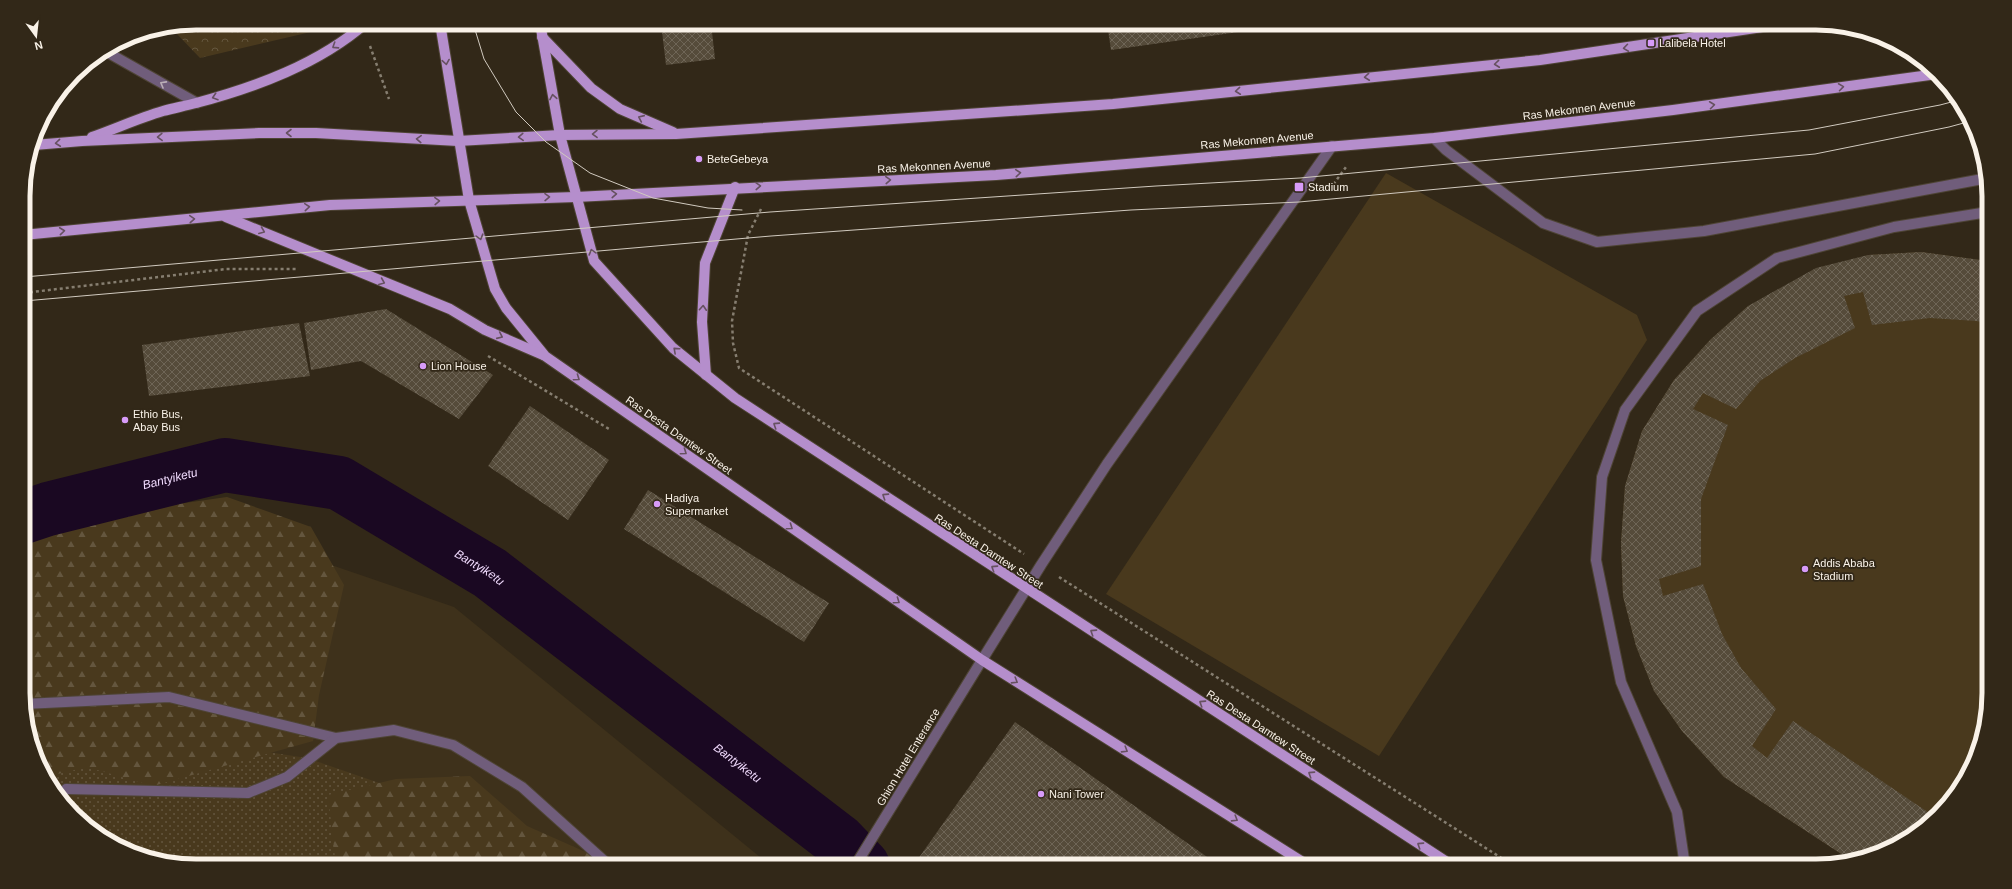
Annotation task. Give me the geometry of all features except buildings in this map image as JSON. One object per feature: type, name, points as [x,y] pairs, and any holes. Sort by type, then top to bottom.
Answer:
[{"type":"main road","points":[[82,141],[163,111],[197,103],[258,83],[314,59],[357,30]]},
{"type":"main road","name":"Ras Desta Damtew Street","points":[[441,30],[469,200],[495,290],[506,308],[545,356],[982,660],[1298,859]]},
{"type":"main road","name":"Ras Desta Damtew Street","points":[[541,30],[560,135],[594,261],[673,348],[735,398],[1442,859]]},
{"type":"main road","points":[[38,146],[82,141],[259,133],[458,140],[560,135],[676,134],[1113,104],[1540,60],[1742,30]]},
{"type":"main road","points":[[542,37],[591,88],[602,96],[620,108],[676,134]]},
{"type":"main road","name":"Ras Mekonnen Avenue","points":[[30,234],[226,217],[330,205],[576,196],[996,175],[1434,138],[1674,110],[1930,75]]},
{"type":"main road","points":[[706,375],[702,322],[705,264],[735,187]]},
{"type":"main road","points":[[226,217],[450,309],[486,330],[545,356]]},
{"type":"street","points":[[110,54],[197,103]]},
{"type":"street","points":[[1434,138],[1446,150],[1543,222],[1597,242],[1704,231],[1981,179]]},
{"type":"street","name":"Ghion Hotel Enterance","points":[[860,859],[1041,565],[1107,464],[1332,146]]},
{"type":"street","points":[[1684,859],[1678,812],[1621,682],[1596,560],[1602,477],[1625,410],[1697,311],[1778,258],[1894,227],[1982,213]]},
{"type":"street","points":[[30,704],[169,697],[336,738],[394,730],[453,745],[522,786],[602,859]]},
{"type":"street","points":[[66,789],[248,793],[286,777],[336,738]]},
{"type":"path","points":[[370,45],[389,99]]},
{"type":"path","points":[[1327,193],[1350,161]]},
{"type":"path","points":[[763,206],[748,234],[732,321],[733,342],[739,368],[1041,565],[1503,859]]},
{"type":"path","points":[[30,292],[226,269],[303,269]]},
{"type":"path","points":[[484,354],[614,431]]},
{"type":"shaded area","points":[[220,527],[454,607],[762,859],[185,859],[163,856],[132,846],[113,837],[95,825],[71,803],[52,776],[43,757],[33,726],[30,704],[30,585]]},
{"type":"green space","points":[[316,30],[200,58],[173,31]]},
{"type":"green space","points":[[1386,173],[1637,315],[1647,340],[1379,756],[1106,594]]},
{"type":"green space","name":"Addis Ababa Stadium","points":[[1921,252],[1982,260],[1982,704],[1979,726],[1965,767],[1941,803],[1926,818],[1899,837],[1880,846],[1845,857],[1724,777],[1682,731],[1654,691],[1636,646],[1623,596],[1621,543],[1625,486],[1642,431],[1674,380],[1710,340],[1748,306],[1868,255]]},
{"type":"green space","points":[[227,497],[311,527],[344,585],[319,695],[313,741],[153,786],[87,767],[52,775],[39,746],[33,726],[30,704],[30,530],[100,515]]},
{"type":"green space","points":[[143,733],[307,758],[541,839],[563,859],[185,859],[163,856],[122,842],[86,818],[64,794],[52,776],[42,756]]},
{"type":"green space","points":[[470,776],[527,826],[601,859],[335,859],[328,795],[396,779]]},
{"type":"waterway","name":"Bantyiketu","points":[[30,515],[48,509],[225,465],[339,483],[490,573],[839,841],[856,859]]},
{"type":"tram line","points":[[475,30],[484,59],[516,112],[546,142],[590,173],[653,198],[708,208],[742,210]]},
{"type":"tram line","points":[[30,276],[770,212],[1156,186],[1300,178],[1809,130],[1952,102]]},
{"type":"tram line","points":[[30,300],[771,236],[1131,210],[1299,202],[1815,154],[1965,123]]},
{"type":"place","name":"Lalibela Hotel","points":[[1651,43]]},
{"type":"place","name":"BeteGebeya","points":[[699,159]]},
{"type":"place","name":"Stadium","points":[[1299,187]]},
{"type":"place","name":"Lion House","points":[[423,366]]},
{"type":"place","name":"Ethio Bus, Abay Bus","points":[[125,420]]},
{"type":"place","name":"Hadiya Supermarket","points":[[657,504]]},
{"type":"place","name":"Addis Ababa Stadium","points":[[1805,569]]},
{"type":"place","name":"Nani Tower","points":[[1041,794]]}]
